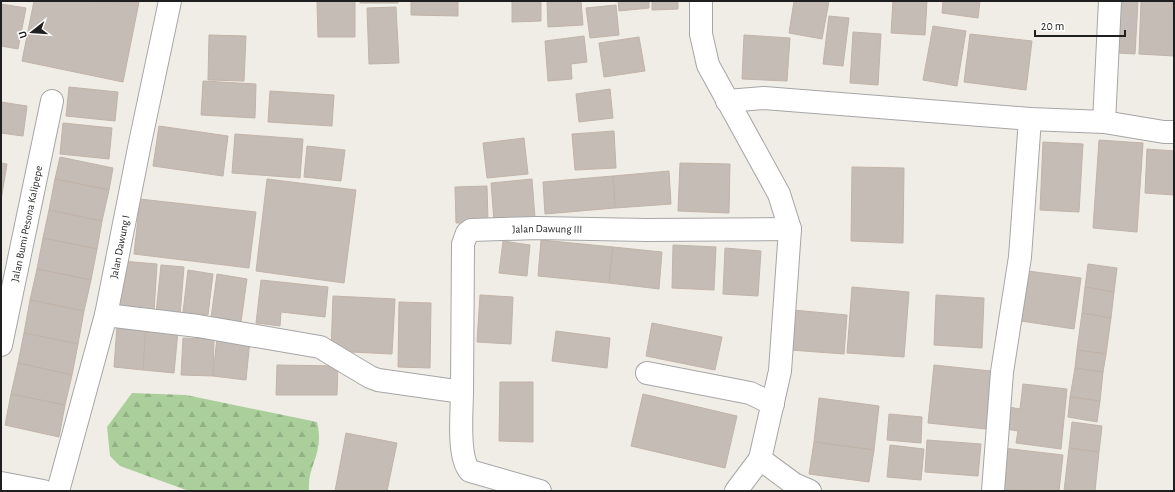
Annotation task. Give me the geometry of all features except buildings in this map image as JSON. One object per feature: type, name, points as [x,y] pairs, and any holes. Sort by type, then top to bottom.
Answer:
[{"type":"street","name":"Jalan Dawung I","points":[[58,491],[106,315],[170,1]]},
{"type":"street","points":[[701,1],[702,34],[708,65],[779,194],[790,229],[780,364],[773,404],[760,459],[736,491]]},
{"type":"street","points":[[1104,122],[1110,1]]},
{"type":"street","points":[[727,101],[764,98],[1030,119],[1104,122],[1164,132],[1174,132]]},
{"type":"street","name":"Jalan Bumi Pesona Kalipepe","points":[[1,345],[52,101]]},
{"type":"street","points":[[994,491],[1002,372],[1020,257],[1030,119]]},
{"type":"street","name":"Jalan Dawung III","points":[[462,392],[463,244],[466,233],[471,230],[537,228],[647,230],[790,229]]},
{"type":"street","points":[[106,315],[198,326],[320,347],[370,377],[378,380],[462,392],[463,448],[465,466],[470,471],[540,491]]},
{"type":"street","points":[[647,373],[750,393],[773,404]]},
{"type":"street","points":[[760,459],[794,484],[810,491]]},
{"type":"street","points":[[1,483],[43,491]]},
{"type":"green space","points":[[132,393],[186,395],[317,422],[319,442],[309,482],[309,491],[189,491],[120,466],[110,456],[107,427]]}]
